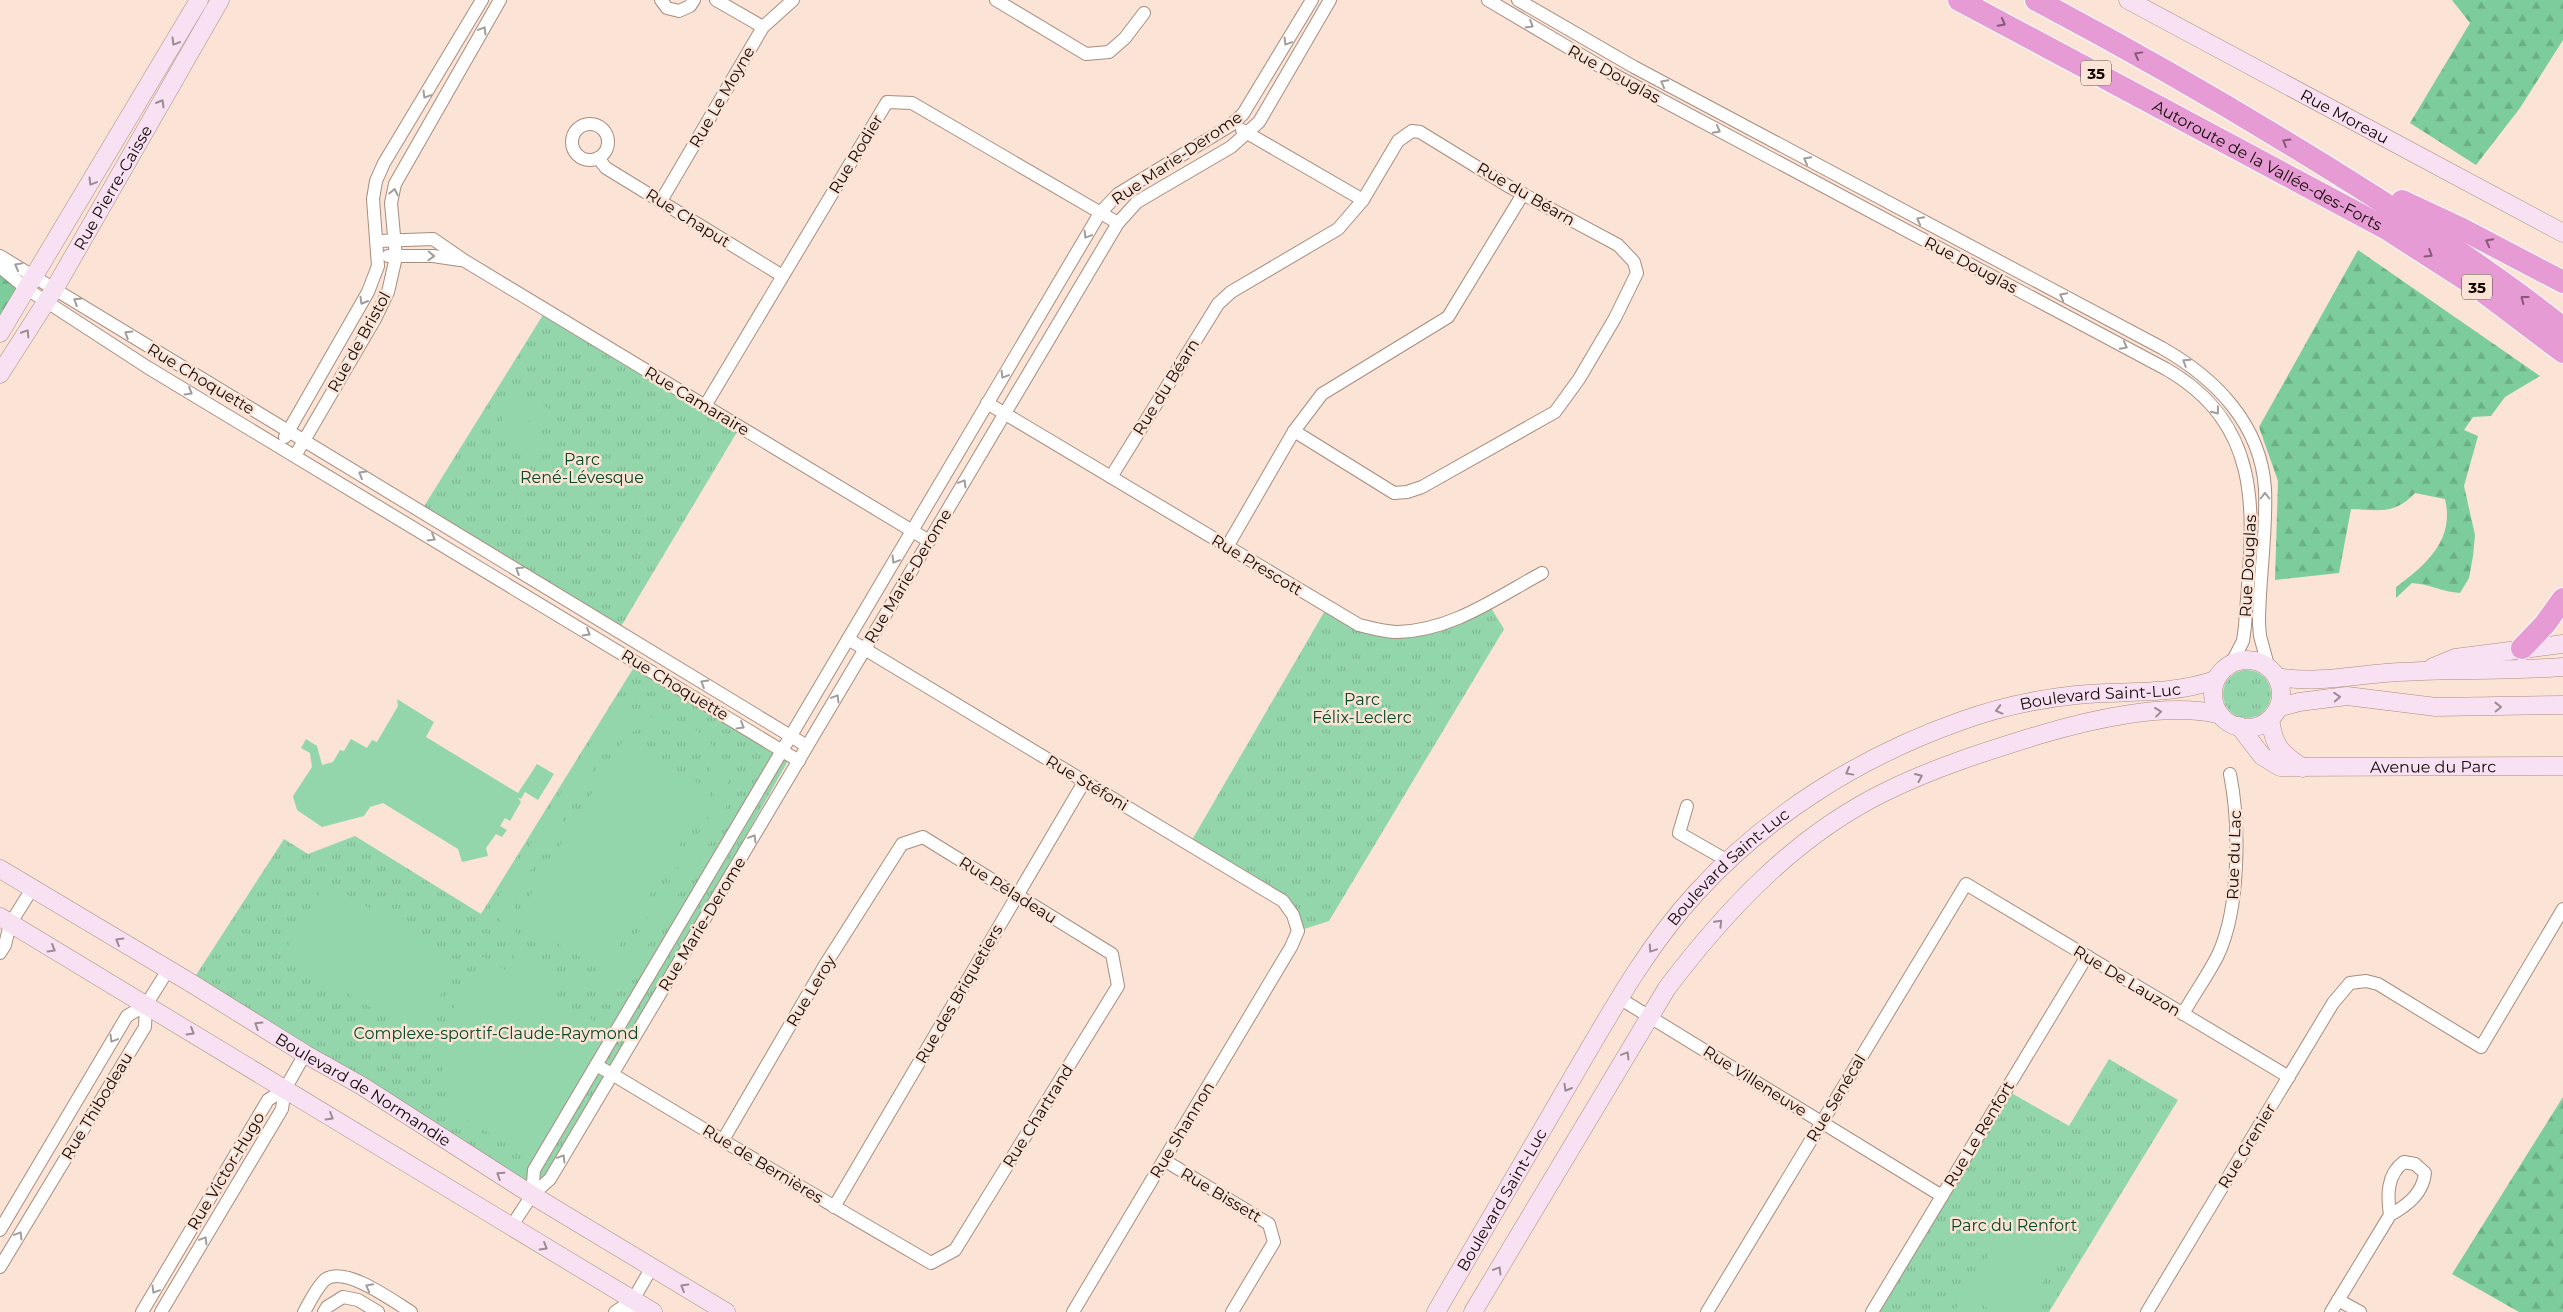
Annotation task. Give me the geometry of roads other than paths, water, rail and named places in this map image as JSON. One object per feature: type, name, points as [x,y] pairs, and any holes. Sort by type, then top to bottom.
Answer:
[{"type":"highway","name":"Autoroute de la Vallée-des-Forts","points":[[1959,0],[2387,229],[2477,287],[2563,352]]},
{"type":"highway","name":"Autoroute de la Vallée-des-Forts","points":[[2036,0],[2194,86],[2328,168],[2463,255],[2563,328]]},
{"type":"highway","points":[[2328,168],[2462,229],[2563,282]]},
{"type":"highway","points":[[2522,648],[2562,607]]},
{"type":"street","name":"Rue Pierre-Caisse","points":[[0,333],[200,0]]},
{"type":"street","name":"Rue Pierre-Caisse","points":[[0,374],[51,294],[220,0]]},
{"type":"street","name":"Rue de Bristol","points":[[279,446],[368,292],[378,266],[378,241],[373,199],[376,181],[384,163],[482,0]]},
{"type":"street","name":"Rue de Bristol","points":[[295,456],[375,319],[388,292],[396,256],[396,240],[391,203],[395,184],[500,0]]},
{"type":"street","points":[[661,0],[667,8],[679,11],[690,6],[694,0]]},
{"type":"street","points":[[716,0],[763,27]]},
{"type":"street","name":"Rue Le Moyne","points":[[661,202],[763,27],[793,0]]},
{"type":"street","points":[[996,0],[1086,54],[1110,52],[1125,38],[1144,13]]},
{"type":"street","name":"Rue Marie-Derome","points":[[532,1195],[534,1170],[1100,213],[1118,194],[1231,125],[1244,114],[1312,0]]},
{"type":"street","name":"Rue Marie-Derome","points":[[512,1228],[532,1195],[550,1179],[1118,223],[1137,202],[1231,147],[1259,122],[1330,0]]},
{"type":"street","name":"Rue Douglas","points":[[1488,0],[1613,74],[2166,369],[2194,387],[2209,402],[2229,428],[2240,451],[2249,484],[2251,506],[2246,626],[2243,640],[2231,664]]},
{"type":"street","name":"Rue Douglas","points":[[1518,0],[1634,67],[2168,352],[2211,381],[2232,405],[2245,425],[2261,464],[2265,498],[2259,623],[2260,636],[2273,673]]},
{"type":"street","name":"Rue Moreau","points":[[2128,0],[2563,232]]},
{"type":"street","points":[[451,53],[465,60]]},
{"type":"street","name":"Rue Rodier","points":[[705,406],[887,102],[912,103],[1118,223]]},
{"type":"street","points":[[1231,125],[1363,200]]},
{"type":"street","name":"Rue du Béarn","points":[[1110,477],[1218,304],[1231,292],[1338,229],[1363,200],[1398,140],[1412,131],[1420,132],[1523,194],[1618,245],[1634,262],[1637,273],[1615,318],[1579,379],[1555,412],[1422,488],[1407,492],[1394,492],[1377,484],[1294,432]]},
{"type":"street","name":"Rue Chaput","points":[[598,158],[606,168],[782,275]]},
{"type":"street","points":[[1227,547],[1294,432],[1322,394],[1448,317],[1523,194]]},
{"type":"street","name":"Rue Camaraire","points":[[378,241],[434,239],[465,261],[929,541]]},
{"type":"street","name":"Rue Choquette","points":[[0,256],[32,282],[51,294],[304,439],[807,746]]},
{"type":"street","name":"Rue Camaraire","points":[[378,256],[434,256],[465,261]]},
{"type":"street","name":"Rue Choquette","points":[[0,267],[32,282]]},
{"type":"street","name":"Rue Choquette","points":[[51,294],[148,367],[799,761]]},
{"type":"street","name":"Rue Prescott","points":[[987,403],[1359,625],[1396,632],[1431,628],[1462,617],[1542,573]]},
{"type":"street","points":[[394,516],[404,500]]},
{"type":"street","points":[[550,610],[559,596]]},
{"type":"street","name":"Rue Stéfoni","points":[[848,639],[1283,901],[1293,915],[1298,931],[1291,947]]},
{"type":"street","points":[[2425,670],[2455,658],[2563,644]]},
{"type":"street","points":[[2563,668],[2510,671],[2425,670],[2317,680],[2273,673],[2250,661],[2231,664],[2214,680],[2212,695],[2217,714],[2239,726],[2252,727],[2299,702],[2347,696],[2436,707],[2563,705]]},
{"type":"street","points":[[2273,673],[2282,693],[2274,714],[2273,739],[2280,750],[2304,768]]},
{"type":"street","name":"Boulevard Saint-Luc","points":[[1436,1312],[1619,998],[1662,934],[1697,892],[1728,861],[1769,825],[1842,776],[1894,747],[1963,720],[2031,702],[2076,695],[2166,691],[2214,680]]},
{"type":"street","name":"Boulevard Saint-Luc","points":[[1473,1312],[1649,1016],[1704,939],[1764,876],[1838,820],[1870,800],[1942,766],[2077,723],[2184,710],[2217,714]]},
{"type":"street","name":"Avenue du Parc","points":[[2239,726],[2268,762],[2280,767],[2563,766]]},
{"type":"street","name":"Rue du Lac","points":[[2183,1014],[2218,954],[2235,901],[2236,805],[2230,774]]},
{"type":"street","name":"Rue des Briquetiers","points":[[834,1207],[1084,782]]},
{"type":"street","points":[[1687,806],[1679,833],[1728,861]]},
{"type":"street","name":"Rue Péladeau","points":[[902,844],[923,837],[1112,954]]},
{"type":"street","name":"Rue Leroy","points":[[723,1140],[826,965],[902,844]]},
{"type":"street","name":"Boulevard de Normandie","points":[[0,869],[305,1054],[362,1086],[532,1195],[726,1312]]},
{"type":"street","name":"Rue De Lauzon","points":[[1966,884],[2288,1077]]},
{"type":"street","name":"Rue Senécal","points":[[1707,1312],[1966,884]]},
{"type":"street","points":[[0,953],[5,945],[3,924],[32,889]]},
{"type":"street","name":"Rue Grenier","points":[[2147,1312],[2333,1003],[2350,983],[2366,981],[2378,984],[2481,1047],[2563,909]]},
{"type":"street","points":[[3,924],[146,1005],[285,1089],[512,1228],[632,1306],[653,1312]]},
{"type":"street","name":"Rue Shannon","points":[[1073,1312],[1291,947]]},
{"type":"street","name":"Rue Chartrand","points":[[931,1262],[955,1250],[1118,986],[1112,954]]},
{"type":"street","name":"Rue Le Renfort","points":[[1872,1312],[2087,956]]},
{"type":"street","name":"Rue Thibodeau","points":[[0,1230],[127,1016],[146,1005],[168,970]]},
{"type":"street","name":"Rue Villeneuve","points":[[1619,998],[1942,1196]]},
{"type":"street","name":"Rue Thibodeau","points":[[0,1267],[145,1027],[146,1005]]},
{"type":"street","name":"Rue Victor-Hugo","points":[[161,1312],[282,1109],[285,1089],[305,1054]]},
{"type":"street","name":"Rue de Bernières","points":[[596,1065],[834,1207],[931,1262]]},
{"type":"street","name":"Rue Victor-Hugo","points":[[142,1312],[268,1100],[285,1089]]},
{"type":"street","name":"Rue Bissett","points":[[1164,1160],[1269,1224],[1274,1242],[1232,1312]]},
{"type":"street","points":[[22,1194],[37,1204]]},
{"type":"street","points":[[2330,1312],[2390,1215]]},
{"type":"street","points":[[173,1260],[187,1268]]},
{"type":"street","points":[[615,1312],[632,1306],[652,1267]]},
{"type":"street","points":[[336,1276],[344,1297]]},
{"type":"street","points":[[304,1312],[326,1280],[336,1276],[366,1284],[411,1312]]},
{"type":"street","points":[[324,1312],[327,1307],[344,1297],[358,1300],[378,1312]]},
{"type":"street","points":[[2338,1300],[2360,1312]]},
{"type":"park label","name":"Parc René-Lévesque","points":[[582,468]]},
{"type":"park label","name":"Parc Félix-Leclerc","points":[[1362,708]]},
{"type":"park label","name":"Complexe-sportif-Claude-Raymond","points":[[496,1033]]},
{"type":"park label","name":"Parc du Renfort","points":[[2014,1225]]}]
